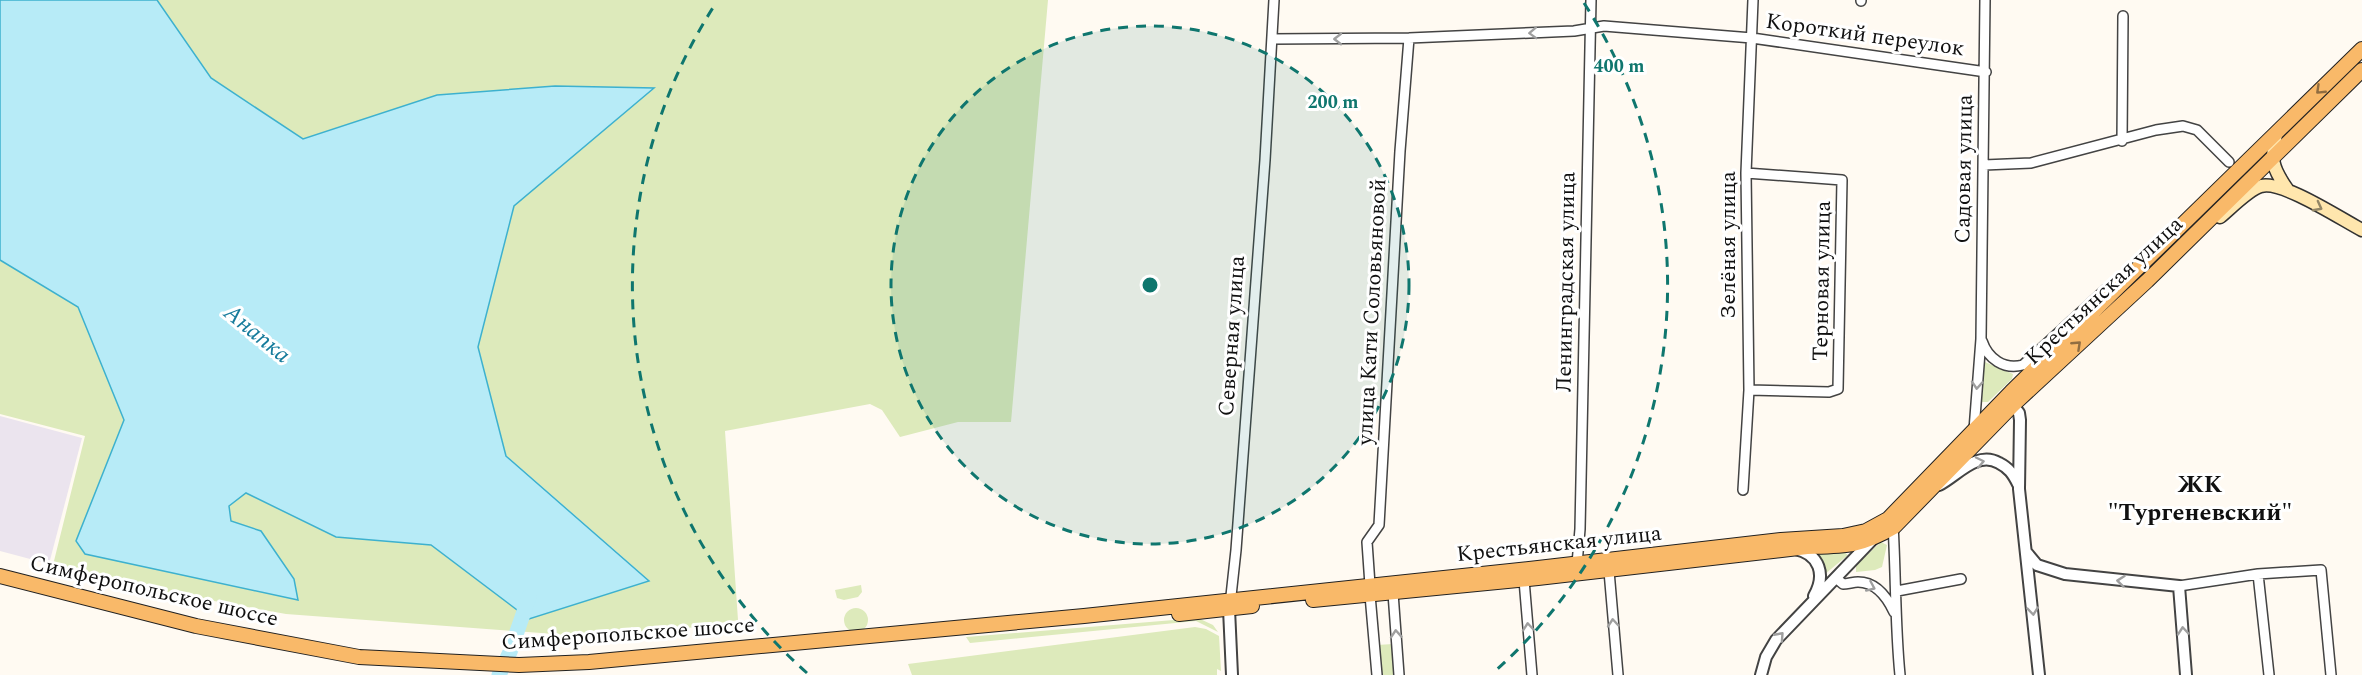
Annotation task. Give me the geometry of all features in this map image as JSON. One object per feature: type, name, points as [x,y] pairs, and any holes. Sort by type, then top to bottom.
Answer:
[{"type":"main road","name":"Крестьянская улица","points":[[1230,604],[1370,590],[1780,540],[1843,536],[1866,531],[1892,520],[1933,488],[2010,401],[2142,265],[2362,49]]},
{"type":"main road","name":"Крестьянская улица","points":[[1370,590],[1393,593],[1792,549],[1849,545],[1872,540],[1974,430],[2010,401],[2196,232],[2362,70]]},
{"type":"main road","points":[[2276,134],[2271,158],[2287,189]]},
{"type":"main road","points":[[2196,232],[2215,221],[2256,188],[2269,185],[2287,189],[2362,230]]},
{"type":"main road","name":"Симферопольское шоссе","points":[[0,576],[196,626],[328,652],[387,660],[467,666]]},
{"type":"main road","name":"Симферопольское шоссе","points":[[0,585],[177,628],[302,652],[387,665],[520,668],[842,642],[1230,604]]},
{"type":"street","name":"Северная улица","points":[[1232,675],[1230,604],[1238,528],[1274,0]]},
{"type":"street","name":"Ленинградская улица","points":[[1576,564],[1580,529],[1591,0]]},
{"type":"street","name":"Зелёная улица","points":[[1743,490],[1749,390],[1746,173],[1753,0]]},
{"type":"street","name":"Садовая улица","points":[[1974,430],[1981,339],[1986,72],[1985,0]]},
{"type":"street","points":[[2122,141],[2123,16]]},
{"type":"street","name":"Короткий переулок","points":[[1272,39],[1409,38],[1574,31],[1604,26],[1752,38],[1986,72]]},
{"type":"street","name":"улица Кати Соловьяновой","points":[[1377,675],[1367,542],[1379,525],[1391,347],[1400,151],[1409,38]]},
{"type":"street","points":[[1984,165],[2031,163],[2122,141],[2156,130],[2183,126],[2197,130],[2229,162]]},
{"type":"street","name":"Терновая улица","points":[[1746,173],[1842,180],[1838,390],[1830,392],[1749,390]]},
{"type":"street","points":[[1981,339],[1986,352],[1992,358],[2006,366],[2024,366],[2105,290],[2142,265]]},
{"type":"street","points":[[2010,401],[2019,413],[2020,420],[2019,489],[2039,675]]},
{"type":"street","points":[[1933,488],[1953,477],[1969,464],[1986,459],[1996,460],[2009,468],[2019,489]]},
{"type":"street","points":[[1892,520],[1897,591],[1895,614],[1900,675]]},
{"type":"street","points":[[1761,675],[1770,647],[1872,540]]},
{"type":"street","points":[[1792,549],[1813,556],[1820,568],[1817,590],[1810,603]]},
{"type":"street","points":[[2027,552],[2037,565],[2065,574],[2179,586],[2258,574],[2321,570],[2331,675]]},
{"type":"street","points":[[1609,570],[1618,675]]},
{"type":"street","points":[[2258,574],[2269,675]]},
{"type":"street","points":[[1836,578],[1843,584],[1858,582],[1873,586],[1889,600],[1895,614]]},
{"type":"street","points":[[1524,579],[1532,675]]},
{"type":"street","points":[[1897,591],[1961,579]]},
{"type":"street","points":[[2179,586],[2186,675]]},
{"type":"street","points":[[1393,593],[1399,675]]},
{"type":"shaded area","points":[[0,416],[82,438],[49,564],[0,551]]},
{"type":"green space","points":[[157,0],[1048,0],[1011,422],[958,422],[900,437],[882,410],[870,404],[725,431],[738,620],[620,639],[286,614],[70,575],[53,565],[85,436],[0,414],[0,260],[78,307],[124,420],[76,541],[297,600],[294,579],[261,531],[231,521],[228,506],[246,493],[336,537],[431,545],[529,619],[649,580],[506,455],[478,347],[514,206],[653,88],[555,86],[437,95],[303,139],[211,78]]},
{"type":"green space","points":[[1985,362],[2013,374],[2012,379],[1988,402],[1982,402],[1980,400],[1982,363]]},
{"type":"green space","points":[[1881,542],[1887,545],[1882,567],[1856,572],[1856,565]]},
{"type":"green space","points":[[1820,552],[1844,552],[1848,555],[1825,574],[1818,557]]},
{"type":"green space","points":[[861,585],[862,592],[858,597],[844,600],[837,598],[835,590]]},
{"type":"green space","points":[[856,608],[861,609],[867,615],[867,625],[861,631],[856,632],[851,631],[845,625],[844,620],[845,615],[851,609]]},
{"type":"green space","points":[[1198,618],[1213,625],[1218,632],[1196,621],[970,643],[966,637]]},
{"type":"green space","points":[[1195,627],[1206,629],[1219,636],[1221,671],[1217,669],[1217,675],[912,675],[908,664]]},
{"type":"green space","points":[[1393,644],[1396,675],[1379,675],[1377,645]]},
{"type":"water","name":"Анапка","points":[[0,0],[157,0],[211,78],[303,139],[437,95],[555,86],[654,88],[514,206],[478,347],[506,456],[649,581],[529,619],[431,545],[336,537],[246,493],[229,506],[231,521],[261,531],[294,579],[298,600],[85,554],[76,541],[124,420],[78,307],[0,260]]},
{"type":"waterway","points":[[499,675],[510,652],[529,597]]},
{"type":"district","name":"ЖК \"Тургеневский\"","points":[[2200,499]]}]
